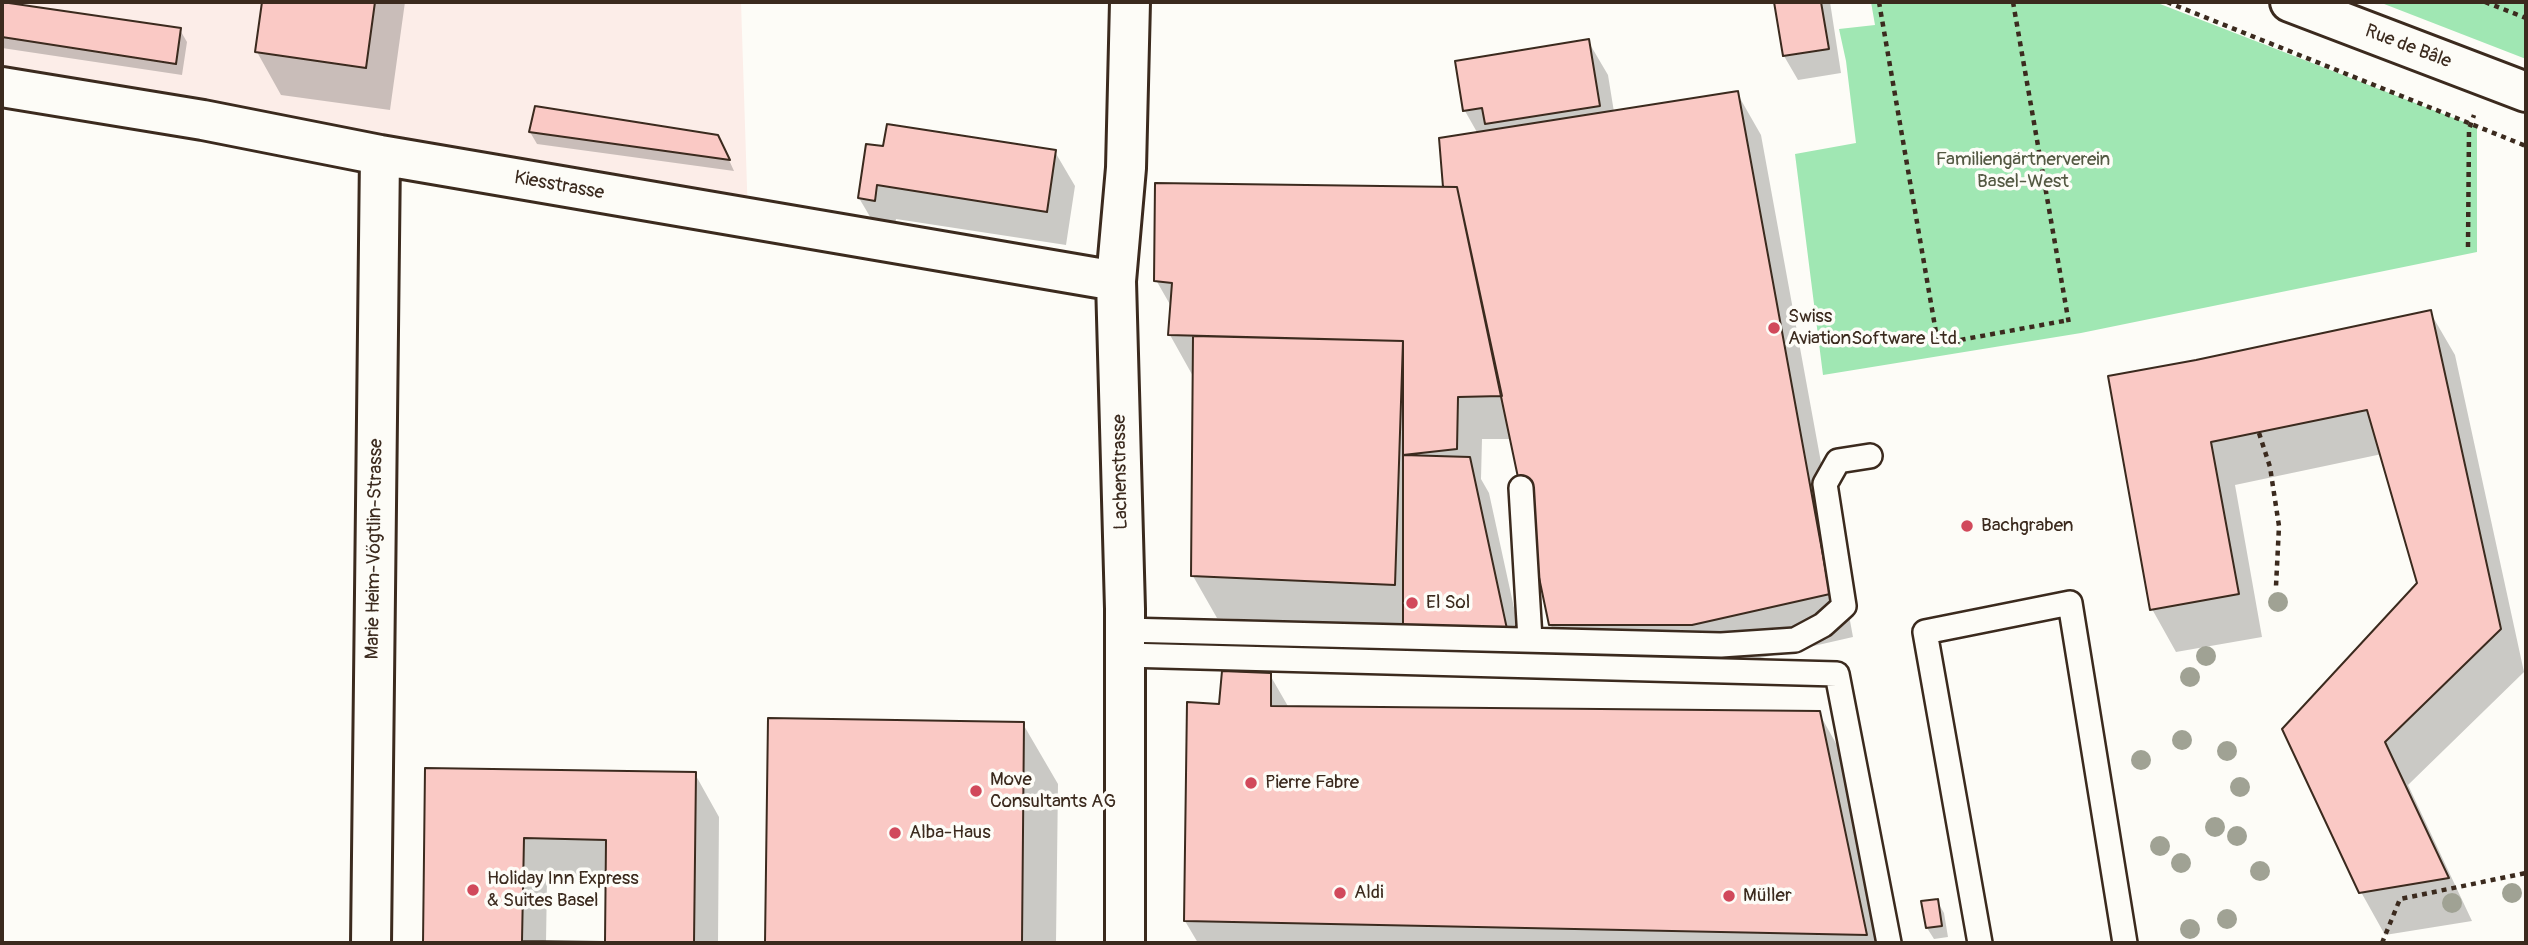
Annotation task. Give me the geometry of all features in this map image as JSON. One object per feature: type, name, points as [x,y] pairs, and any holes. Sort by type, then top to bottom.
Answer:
[{"type":"street","name":"Lachenstrasse","points":[[1125,943],[1124,643],[1116,281],[1126,168],[1130,2]]},
{"type":"street","name":"Rue de Bâle","points":[[2290,2],[2526,92]]},
{"type":"street","name":"Kiesstrasse","points":[[2,87],[203,120],[380,155],[1116,281]]},
{"type":"street","name":"Marie Heim-Vögtlin-Strasse","points":[[370,943],[380,155]]},
{"type":"lane","points":[[1124,643],[1530,639],[1721,645],[1796,640],[1823,625],[1844,606],[1825,484],[1838,461],[1870,456]]},
{"type":"lane","points":[[1521,488],[1530,639]]},
{"type":"lane","points":[[1980,943],[1925,632],[2070,603],[2125,943]]},
{"type":"lane","points":[[1124,643],[1837,674],[1889,943]]},
{"type":"path","points":[[1879,2],[1938,344],[2069,322],[2014,2]]},
{"type":"path","points":[[2167,2],[2526,146]]},
{"type":"path","points":[[2485,2],[2526,18]]},
{"type":"path","points":[[2468,247],[2470,124],[2489,78]]},
{"type":"path","points":[[2259,433],[2270,467],[2279,526],[2276,586]]},
{"type":"path","points":[[2382,943],[2400,899],[2526,873]]},
{"type":"shaded area","points":[[2,2],[741,2],[748,218],[2,87]]},
{"type":"green space","name":"Familiengärtnerverein Basel-West","points":[[1871,2],[2155,2],[2477,127],[2477,252],[2081,333],[1823,375],[1795,154],[1856,143],[1846,61],[1839,29],[1875,25]]},
{"type":"green space","points":[[2379,2],[2526,2],[2526,59]]},
{"type":"building","points":[[2,2],[181,28],[176,64],[2,37]]},
{"type":"building","points":[[262,2],[375,2],[366,68],[255,52]]},
{"type":"building","points":[[1774,2],[1821,2],[1829,49],[1783,56]]},
{"type":"building","points":[[1589,39],[1600,106],[1485,124],[1482,108],[1463,111],[1455,61]]},
{"type":"building","points":[[1738,91],[1830,594],[1692,625],[1549,625],[1457,187],[1443,187],[1439,138]]},
{"type":"building","points":[[535,106],[718,135],[730,160],[529,132]]},
{"type":"building","points":[[887,124],[1056,150],[1047,212],[877,185],[875,201],[858,198],[866,144],[883,146]]},
{"type":"building","points":[[1155,183],[1457,187],[1502,396],[1458,397],[1457,449],[1403,455],[1403,341],[1168,335],[1172,283],[1154,281]]},
{"type":"building","points":[[2431,310],[2501,629],[2385,742],[2449,878],[2359,893],[2282,729],[2417,583],[2367,410],[2211,442],[2239,594],[2150,610],[2108,376]]},
{"type":"building","points":[[1193,336],[1403,341],[1395,585],[1191,576]]},
{"type":"building","points":[[1403,455],[1470,457],[1507,629],[1403,625]]},
{"type":"building","points":[[1222,671],[1271,673],[1271,706],[1820,711],[1867,935],[1184,921],[1187,702],[1219,704]]},
{"type":"building","name":"Alba-Haus","points":[[768,718],[1024,722],[1022,943],[765,943]]},
{"type":"building","name":"Holiday Inn Express & Suites Basel","points":[[425,768],[696,772],[694,943],[423,943]],"holes":[[[524,838],[606,840],[605,942],[522,941]]]},
{"type":"building","points":[[1938,899],[1942,926],[1926,928],[1921,901]]},
{"type":"place","name":"Swiss AviationSoftware Ltd.","points":[[1774,328]]},
{"type":"place","name":"Bachgraben","points":[[1967,526]]},
{"type":"place","name":"El Sol","points":[[1412,603]]},
{"type":"place","name":"Pierre Fabre","points":[[1251,783]]},
{"type":"place","name":"Move Consultants AG","points":[[976,791]]},
{"type":"place","name":"Alba-Haus","points":[[895,833]]},
{"type":"place","name":"Holiday Inn Express & Suites Basel","points":[[473,890]]},
{"type":"place","name":"Aldi","points":[[1340,893]]},
{"type":"place","name":"Müller","points":[[1729,896]]}]
